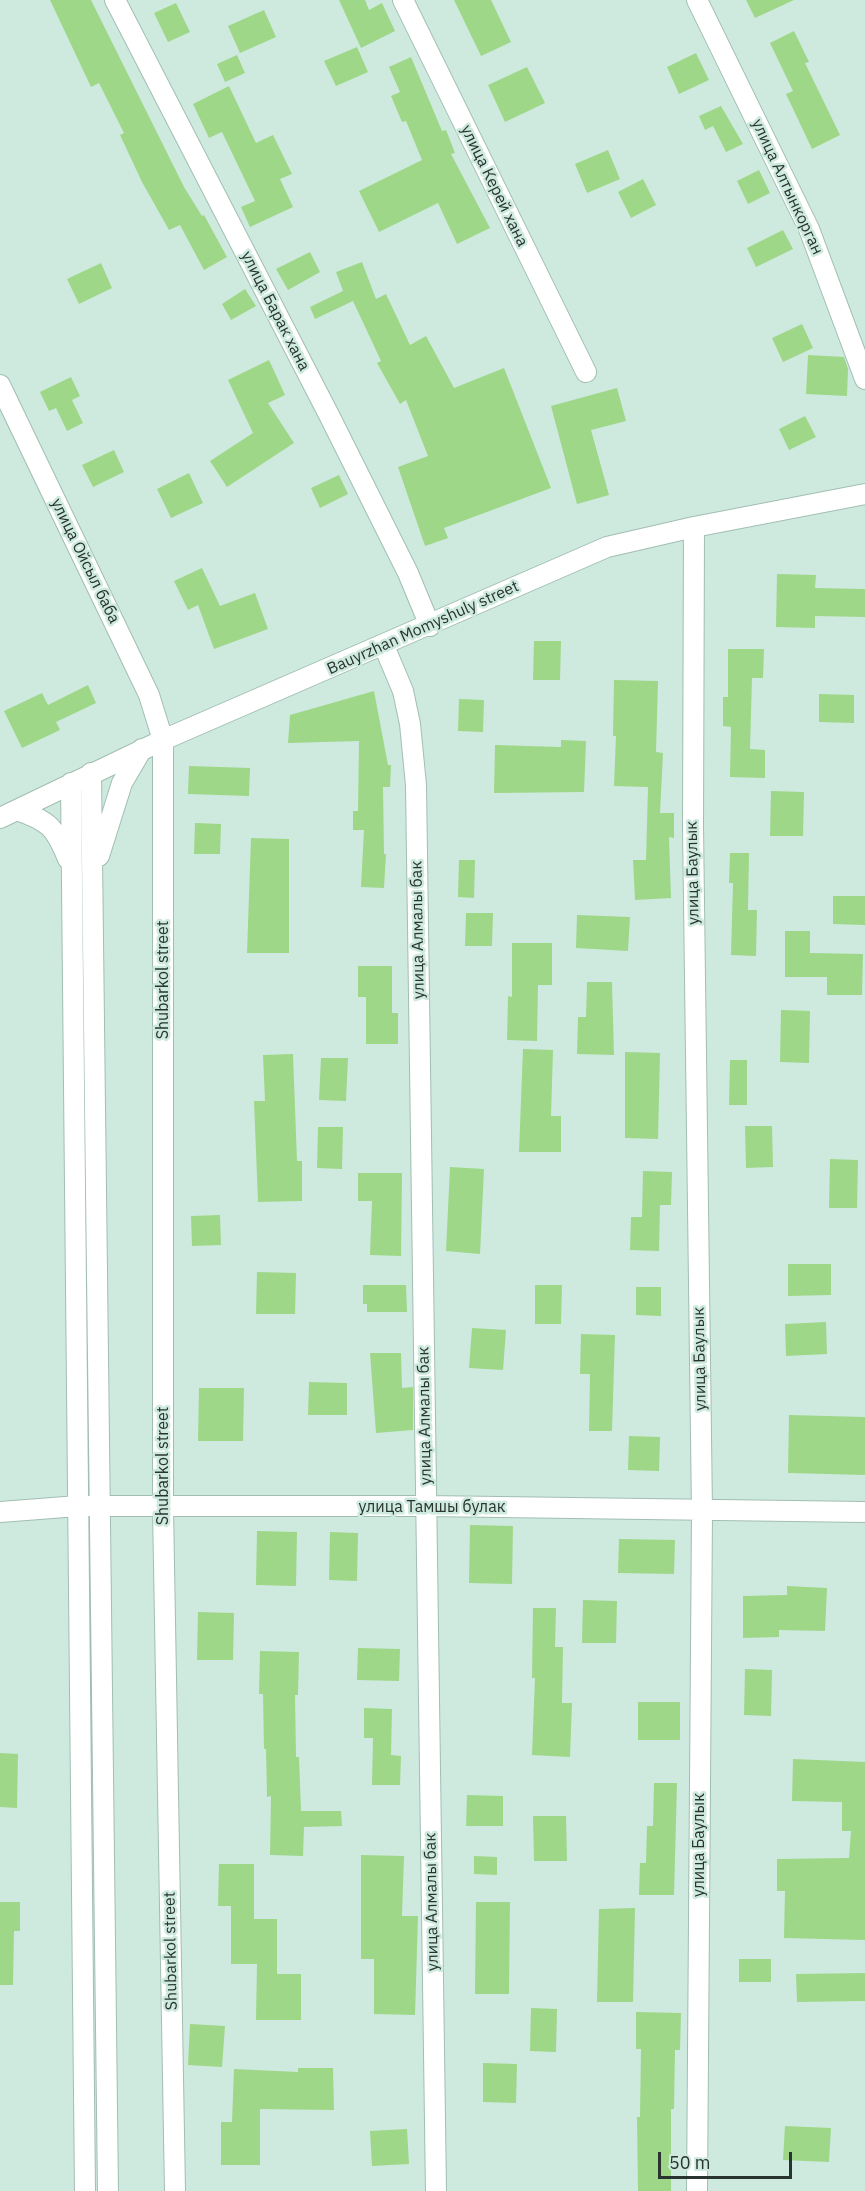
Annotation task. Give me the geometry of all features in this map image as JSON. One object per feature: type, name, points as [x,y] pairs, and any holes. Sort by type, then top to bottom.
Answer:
[{"type":"street","name":"улица Барак хана","points":[[115,0],[335,427],[408,573],[430,626]]},
{"type":"street","name":"улица Керей хана","points":[[403,0],[586,372]]},
{"type":"street","name":"улица Алтынкорган","points":[[697,0],[809,229],[865,379]]},
{"type":"street","name":"улица Ойсыл баба","points":[[0,385],[149,695],[163,740]]},
{"type":"street","name":"Bauyrzhan Momyshuly street","points":[[8,814],[142,749],[384,646],[607,547],[694,527],[865,494]]},
{"type":"street","name":"улица Баулык","points":[[694,527],[693,826],[702,1512],[697,2191]]},
{"type":"street","name":"улица Алмалы бак","points":[[384,646],[403,691],[410,724],[416,785],[436,2191]]},
{"type":"street","name":"Shubarkol street","points":[[163,740],[163,1508],[175,2191]]},
{"type":"street","points":[[92,888],[122,783],[142,749]]},
{"type":"street","points":[[91,773],[108,2191]]},
{"type":"street","points":[[71,783],[85,2191]]},
{"type":"street","points":[[8,814],[49,824],[58,836],[72,868]]},
{"type":"street","name":"улица Тамшы булак","points":[[0,1512],[78,1506],[163,1508],[426,1506],[702,1512],[865,1512]]},
{"type":"building","points":[[50,0],[91,0],[184,187],[202,216],[204,215],[227,257],[204,270],[180,225],[169,230],[142,182],[120,135],[124,133],[99,83],[91,87]]},
{"type":"building","points":[[339,0],[365,0],[369,10],[382,3],[395,31],[361,48]]},
{"type":"building","points":[[454,0],[491,0],[511,42],[481,56]]},
{"type":"building","points":[[746,0],[794,0],[755,18]]},
{"type":"building","points":[[176,3],[190,32],[168,42],[154,13]]},
{"type":"building","points":[[264,10],[276,37],[240,53],[228,26]]},
{"type":"building","points":[[794,31],[809,62],[805,63],[840,135],[812,149],[786,94],[793,91],[770,43]]},
{"type":"building","points":[[357,47],[368,72],[336,86],[324,61]]},
{"type":"building","points":[[696,53],[709,80],[679,94],[667,67]]},
{"type":"building","points":[[237,55],[245,73],[225,82],[217,64]]},
{"type":"building","points":[[411,57],[442,131],[446,130],[455,153],[451,154],[490,228],[457,244],[438,203],[379,232],[359,191],[422,160],[406,121],[402,122],[391,96],[400,92],[389,67]]},
{"type":"building","points":[[527,67],[545,103],[505,122],[488,85]]},
{"type":"building","points":[[229,86],[256,143],[273,135],[292,174],[280,179],[293,207],[250,227],[241,207],[255,201],[222,132],[209,138],[193,104]]},
{"type":"building","points":[[721,106],[743,144],[726,152],[713,126],[705,130],[699,116]]},
{"type":"building","points":[[608,150],[620,179],[587,193],[575,164]]},
{"type":"building","points":[[759,170],[770,193],[748,204],[737,181]]},
{"type":"building","points":[[643,179],[656,205],[631,218],[618,192]]},
{"type":"building","points":[[783,230],[793,249],[756,267],[747,248]]},
{"type":"building","points":[[310,252],[320,272],[288,290],[276,269]]},
{"type":"building","points":[[362,262],[376,299],[386,294],[410,345],[426,336],[454,388],[504,368],[551,488],[444,528],[448,538],[425,546],[398,467],[428,456],[406,400],[400,404],[377,363],[381,361],[353,301],[315,319],[310,307],[343,291],[336,272]]},
{"type":"building","points":[[101,263],[112,288],[79,304],[67,279]]},
{"type":"building","points":[[245,289],[256,306],[231,320],[222,304]]},
{"type":"building","points":[[802,324],[813,348],[783,362],[772,338]]},
{"type":"building","points":[[808,355],[844,357],[848,369],[847,396],[806,394]]},
{"type":"building","points":[[269,360],[285,395],[268,403],[294,443],[227,487],[210,461],[253,433],[228,380]]},
{"type":"building","points":[[71,377],[80,396],[72,400],[83,423],[67,431],[56,408],[49,411],[40,392]]},
{"type":"building","points":[[617,388],[626,421],[591,430],[609,495],[577,504],[551,406]]},
{"type":"building","points":[[805,416],[816,437],[789,450],[779,429]]},
{"type":"building","points":[[114,450],[124,472],[93,487],[82,465]]},
{"type":"building","points":[[189,473],[203,503],[171,518],[157,489]]},
{"type":"building","points":[[339,475],[348,494],[320,508],[311,488]]},
{"type":"building","points":[[202,568],[220,606],[255,593],[268,629],[214,649],[198,605],[188,610],[174,581]]},
{"type":"building","points":[[777,574],[816,575],[815,588],[865,589],[865,617],[815,616],[815,628],[776,627]]},
{"type":"building","points":[[534,641],[561,641],[560,680],[533,680]]},
{"type":"building","points":[[728,649],[764,649],[763,678],[752,678],[750,749],[765,750],[765,778],[730,777],[731,727],[723,726],[723,697],[728,697]]},
{"type":"building","points":[[614,680],[658,681],[656,752],[663,753],[660,813],[674,813],[674,838],[669,837],[671,898],[635,900],[633,860],[646,860],[648,787],[614,786],[616,736],[613,736]]},
{"type":"building","points":[[88,685],[96,703],[56,722],[60,730],[22,748],[4,711],[42,693],[48,705]]},
{"type":"building","points":[[374,691],[388,765],[391,765],[390,787],[383,787],[384,854],[386,854],[384,888],[361,887],[364,830],[353,830],[353,811],[358,811],[359,741],[288,743],[290,715]]},
{"type":"building","points":[[819,694],[854,695],[854,723],[819,722]]},
{"type":"building","points":[[459,699],[484,700],[483,732],[458,731]]},
{"type":"building","points":[[561,740],[586,741],[584,792],[494,793],[495,745],[561,747]]},
{"type":"building","points":[[189,766],[250,768],[249,796],[188,794]]},
{"type":"building","points":[[771,791],[804,792],[803,836],[770,836]]},
{"type":"building","points":[[195,823],[221,824],[220,854],[194,854]]},
{"type":"building","points":[[251,838],[289,839],[289,953],[247,953]]},
{"type":"building","points":[[730,853],[749,853],[748,910],[757,910],[756,956],[731,955],[733,883],[729,883]]},
{"type":"building","points":[[459,860],[475,860],[474,898],[458,897]]},
{"type":"building","points":[[833,896],[865,896],[865,925],[833,924]]},
{"type":"building","points":[[466,913],[493,913],[492,946],[465,946]]},
{"type":"building","points":[[577,915],[630,917],[628,951],[576,948]]},
{"type":"building","points":[[785,931],[810,931],[810,953],[863,954],[862,995],[827,995],[827,977],[785,977]]},
{"type":"building","points":[[512,943],[552,943],[552,985],[538,985],[537,1041],[507,1040],[508,996],[512,997]]},
{"type":"building","points":[[358,966],[392,966],[392,1013],[398,1013],[398,1044],[366,1044],[366,997],[358,997]]},
{"type":"building","points":[[587,982],[612,982],[614,1055],[577,1054],[578,1017],[586,1017]]},
{"type":"building","points":[[781,1010],[810,1011],[809,1063],[780,1062]]},
{"type":"building","points":[[523,1049],[553,1050],[551,1116],[561,1116],[561,1152],[519,1152]]},
{"type":"building","points":[[625,1052],[660,1053],[658,1139],[625,1138]]},
{"type":"building","points":[[293,1054],[297,1161],[302,1161],[302,1201],[258,1202],[254,1101],[265,1101],[263,1055]]},
{"type":"building","points":[[321,1058],[348,1058],[346,1101],[319,1100]]},
{"type":"building","points":[[730,1060],[747,1060],[747,1105],[729,1105]]},
{"type":"building","points":[[745,1126],[772,1126],[773,1167],[746,1168]]},
{"type":"building","points":[[318,1127],[343,1127],[342,1169],[317,1168]]},
{"type":"building","points":[[830,1159],[858,1160],[857,1208],[829,1208]]},
{"type":"building","points":[[450,1167],[484,1169],[480,1254],[446,1251]]},
{"type":"building","points":[[643,1171],[672,1172],[671,1205],[660,1205],[659,1251],[630,1250],[631,1217],[642,1217]]},
{"type":"building","points":[[358,1173],[402,1173],[401,1256],[370,1255],[372,1201],[358,1201]]},
{"type":"building","points":[[220,1215],[221,1245],[192,1246],[191,1216]]},
{"type":"building","points":[[788,1264],[831,1264],[831,1295],[788,1296]]},
{"type":"building","points":[[257,1272],[296,1273],[295,1314],[256,1314]]},
{"type":"building","points":[[363,1285],[406,1285],[407,1312],[367,1312],[367,1304],[363,1304]]},
{"type":"building","points":[[535,1285],[562,1285],[561,1324],[535,1324]]},
{"type":"building","points":[[636,1287],[661,1287],[661,1316],[636,1315]]},
{"type":"building","points":[[826,1322],[827,1354],[786,1356],[785,1324]]},
{"type":"building","points":[[472,1328],[506,1330],[503,1370],[469,1368]]},
{"type":"building","points":[[581,1334],[615,1335],[612,1431],[589,1431],[590,1374],[580,1374]]},
{"type":"building","points":[[370,1353],[401,1353],[402,1388],[413,1387],[413,1430],[376,1433]]},
{"type":"building","points":[[309,1382],[347,1383],[347,1415],[308,1415]]},
{"type":"building","points":[[199,1388],[244,1388],[243,1441],[198,1441]]},
{"type":"building","points":[[789,1415],[865,1417],[865,1475],[788,1473]]},
{"type":"building","points":[[629,1436],[660,1437],[659,1471],[628,1470]]},
{"type":"building","points":[[470,1525],[513,1526],[512,1584],[469,1583]]},
{"type":"building","points":[[257,1531],[297,1532],[296,1586],[256,1585]]},
{"type":"building","points":[[330,1532],[358,1533],[357,1581],[329,1580]]},
{"type":"building","points":[[619,1539],[675,1540],[674,1574],[618,1573]]},
{"type":"building","points":[[787,1586],[827,1588],[825,1631],[779,1630],[779,1637],[743,1638],[743,1596],[787,1595]]},
{"type":"building","points":[[583,1600],[617,1601],[616,1643],[582,1643]]},
{"type":"building","points":[[533,1608],[556,1608],[555,1647],[563,1647],[562,1703],[572,1703],[570,1757],[532,1755],[535,1678],[532,1678]]},
{"type":"building","points":[[198,1612],[234,1613],[233,1660],[197,1660]]},
{"type":"building","points":[[358,1648],[400,1649],[399,1681],[357,1680]]},
{"type":"building","points":[[260,1651],[299,1652],[298,1695],[295,1695],[296,1757],[299,1757],[301,1811],[341,1811],[342,1826],[304,1827],[303,1856],[270,1855],[271,1796],[267,1797],[263,1694],[259,1694]]},
{"type":"building","points":[[745,1669],[772,1670],[771,1716],[744,1715]]},
{"type":"building","points":[[638,1702],[680,1702],[680,1740],[638,1740]]},
{"type":"building","points":[[364,1708],[392,1709],[391,1755],[401,1756],[400,1785],[372,1785],[373,1738],[364,1738]]},
{"type":"building","points":[[0,1753],[18,1754],[17,1808],[0,1807]]},
{"type":"building","points":[[793,1759],[865,1762],[865,1940],[784,1938],[785,1891],[777,1891],[777,1859],[849,1858],[851,1831],[842,1831],[842,1802],[792,1801]]},
{"type":"building","points":[[654,1783],[677,1783],[674,1895],[639,1895],[640,1863],[646,1863],[647,1826],[653,1826]]},
{"type":"building","points":[[467,1795],[503,1796],[503,1826],[466,1826]]},
{"type":"building","points":[[533,1816],[566,1816],[567,1861],[534,1861]]},
{"type":"building","points":[[361,1855],[404,1856],[402,1916],[418,1916],[415,2015],[374,2014],[374,1959],[361,1959]]},
{"type":"building","points":[[474,1856],[497,1857],[497,1875],[474,1874]]},
{"type":"building","points":[[219,1864],[254,1864],[254,1919],[277,1919],[277,1974],[301,1974],[301,2020],[256,2020],[257,1964],[231,1964],[231,1906],[218,1906]]},
{"type":"building","points":[[0,1902],[20,1902],[20,1931],[14,1931],[13,1985],[0,1985]]},
{"type":"building","points":[[476,1902],[510,1902],[509,1994],[475,1994]]},
{"type":"building","points":[[635,1908],[633,2002],[597,2002],[599,1909]]},
{"type":"building","points":[[739,1959],[771,1959],[771,1982],[739,1982]]},
{"type":"building","points":[[865,1973],[865,2001],[797,2002],[796,1974]]},
{"type":"building","points":[[531,2008],[557,2009],[556,2052],[530,2051]]},
{"type":"building","points":[[636,2012],[681,2013],[680,2050],[675,2050],[674,2109],[671,2109],[671,2191],[638,2191],[637,2117],[640,2117],[641,2049],[636,2049]]},
{"type":"building","points":[[190,2024],[225,2026],[222,2067],[188,2065]]},
{"type":"building","points":[[483,2063],[517,2064],[516,2103],[483,2102]]},
{"type":"building","points":[[298,2068],[333,2068],[334,2110],[260,2109],[260,2165],[221,2165],[221,2122],[232,2122],[234,2069],[298,2072]]},
{"type":"building","points":[[785,2126],[831,2128],[829,2162],[783,2160]]},
{"type":"building","points":[[407,2129],[409,2164],[372,2166],[370,2131]]}]
